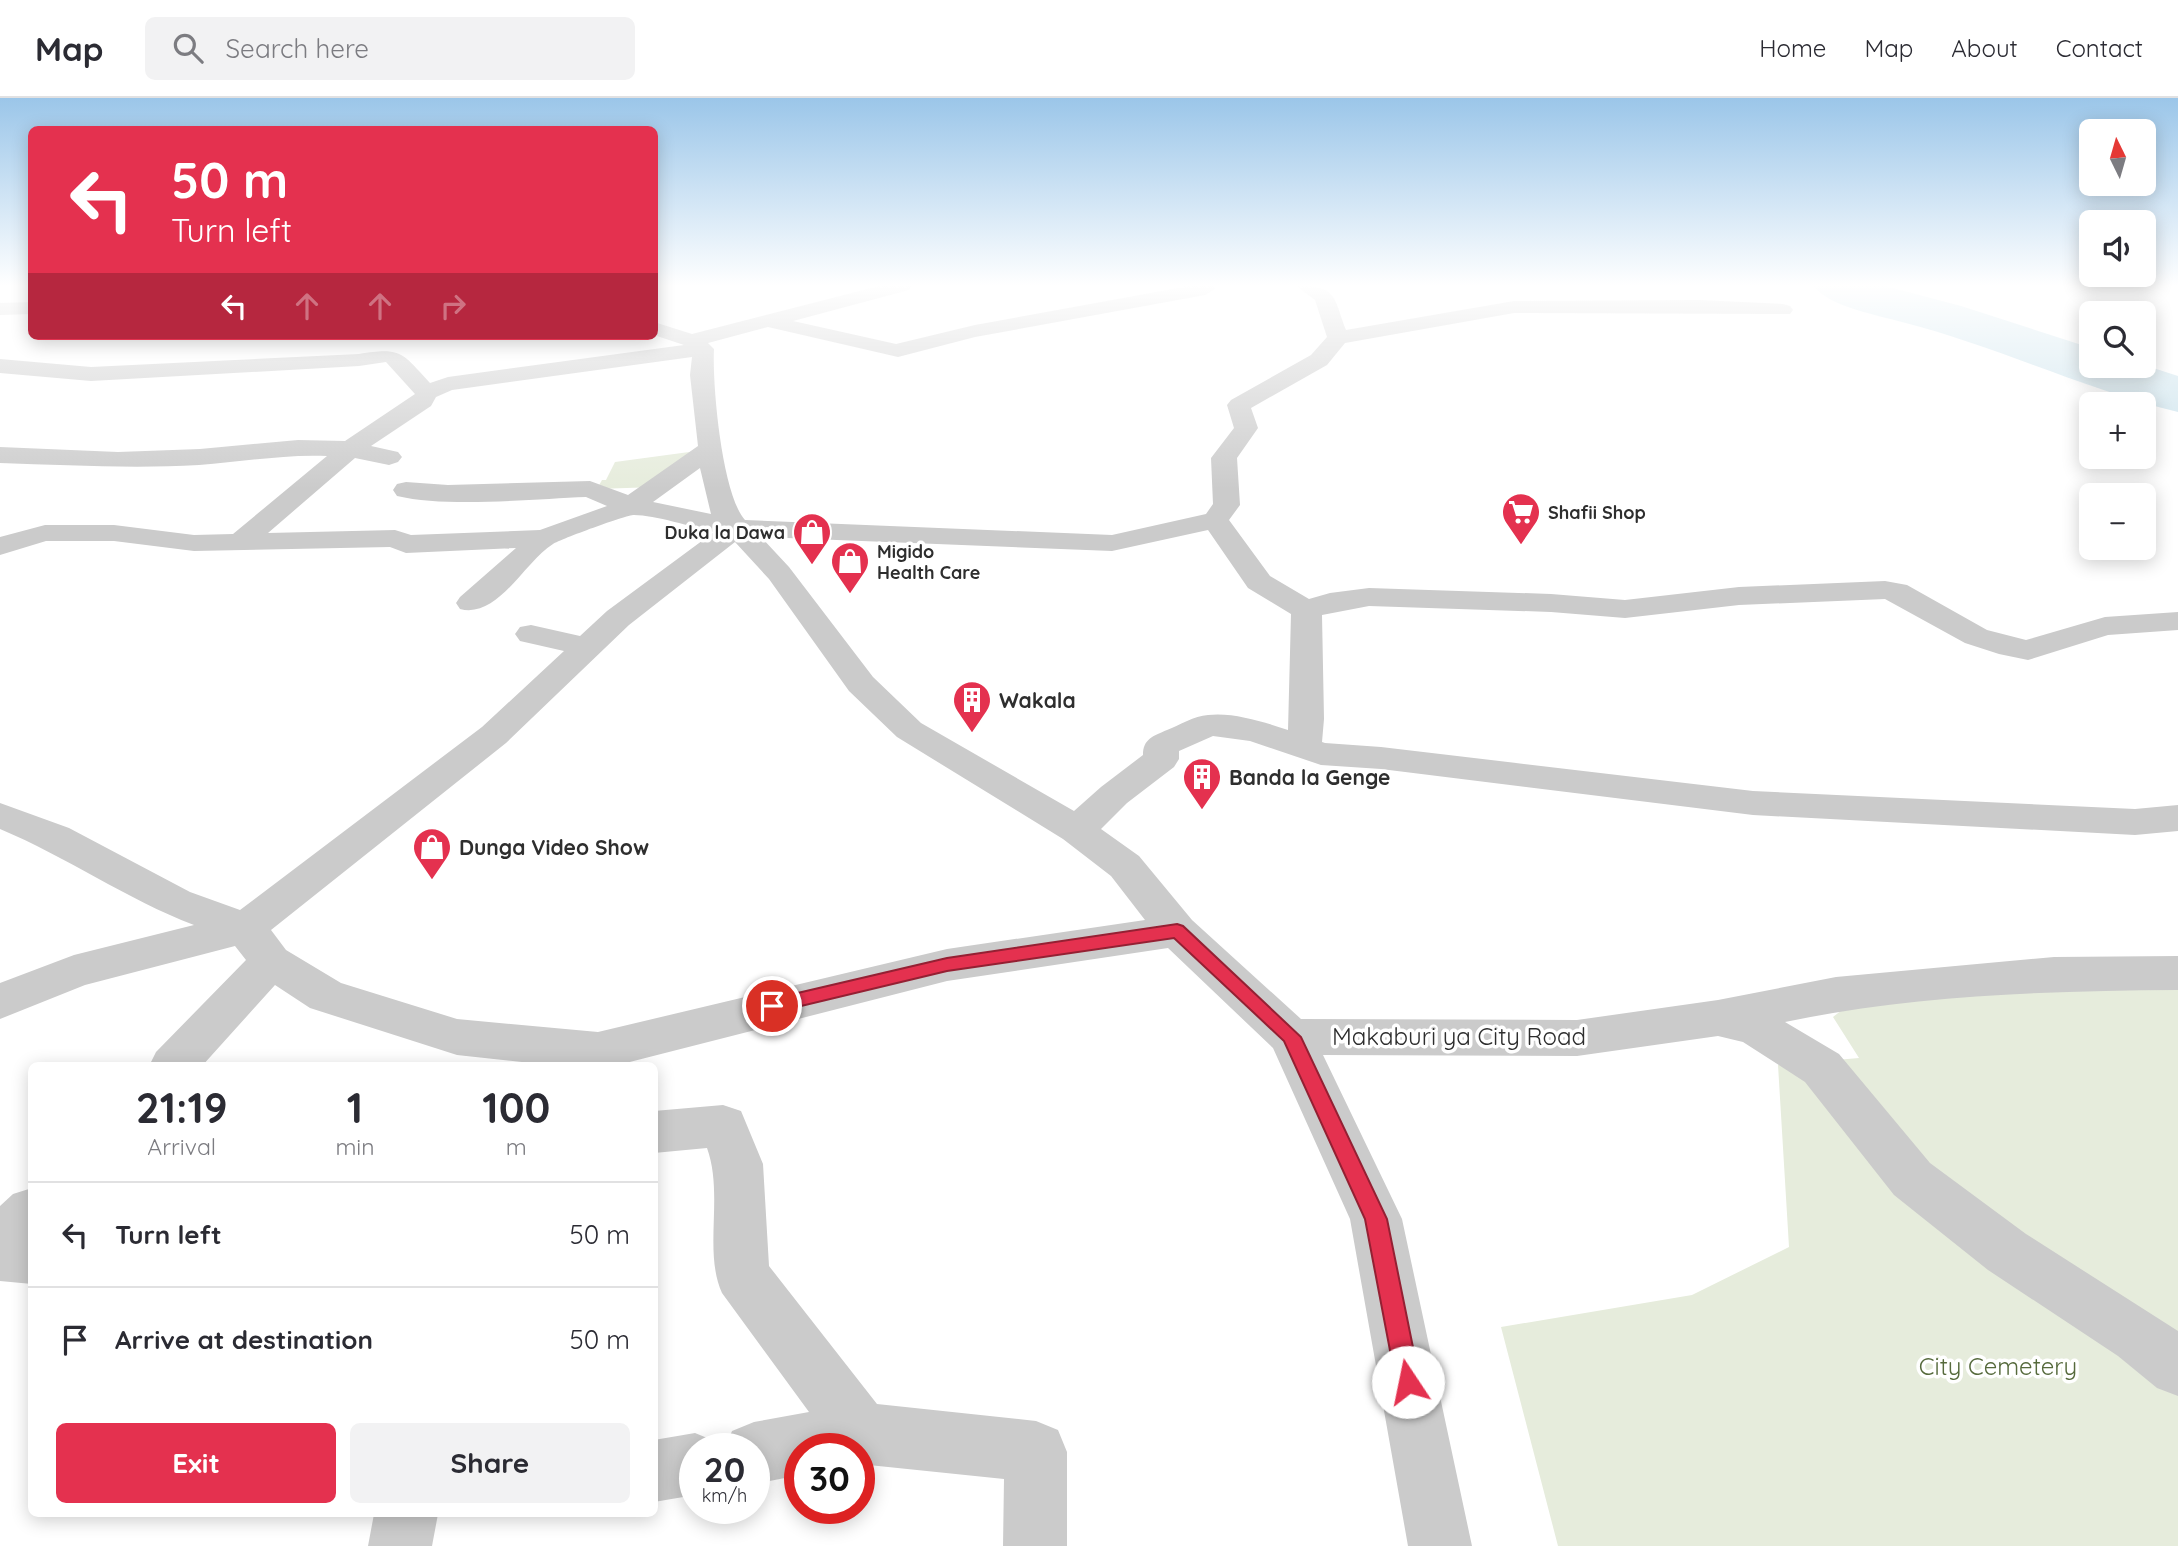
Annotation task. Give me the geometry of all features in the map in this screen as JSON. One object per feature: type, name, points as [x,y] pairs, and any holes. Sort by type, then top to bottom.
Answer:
[{"type":"street","points":[[241,541],[350,449],[423,401],[427,393],[448,384],[485,381],[647,354]]},
{"type":"street","name":"Makaburi ya City Road","points":[[698,354],[714,477],[724,514],[779,573],[861,684],[909,730],[1077,830],[1125,866],[1177,931],[1291,1037],[1376,1219],[1440,1546]]},
{"type":"street","points":[[406,491],[448,493],[590,489],[631,506],[736,528],[1112,543],[1215,520],[1227,505],[1224,458],[1246,428],[1239,405],[1320,360],[1325,354]]},
{"type":"street","points":[[0,366],[91,374],[346,361],[386,356],[394,358],[427,393]]},
{"type":"street","points":[[0,456],[118,460],[200,457],[298,447],[350,449],[388,457]]},
{"type":"street","points":[[0,546],[45,533],[114,533],[194,543],[395,538],[406,544],[543,538],[631,506],[710,449]]},
{"type":"street","points":[[1215,520],[1258,582],[1306,610],[1329,602],[1369,597],[1551,603],[1625,609],[1739,596],[1885,590],[1896,591],[1974,634],[2015,649],[2028,650],[2105,625],[2178,621]]},
{"type":"street","points":[[176,1062],[258,945],[494,735],[618,618],[736,528]]},
{"type":"street","points":[[471,603],[483,595],[488,587],[543,538]]},
{"type":"street","points":[[1303,748],[1307,719],[1306,610]]},
{"type":"street","points":[[531,634],[585,647]]},
{"type":"street","points":[[1077,830],[1114,795],[1161,759],[1161,746],[1209,725],[1256,730],[1321,754],[1381,758],[1753,803],[2135,822],[2178,818]]},
{"type":"street","points":[[0,814],[55,837],[258,945],[326,996],[457,1037],[598,1058],[947,965],[1177,931]]},
{"type":"street","points":[[0,1002],[74,971],[258,945]]},
{"type":"street","points":[[1718,1018],[1836,994],[2054,974],[2178,973]]},
{"type":"street","name":"Makaburi ya City Road","points":[[1291,1037],[1577,1038],[1718,1018],[1756,1027],[1822,1068],[1912,1179],[2007,1252],[2138,1336],[2178,1367]]},
{"type":"street","points":[[658,1132],[723,1126],[738,1164],[742,1229],[741,1275],[861,1433]]},
{"type":"street","points":[[0,1240],[28,1215]]},
{"type":"street","points":[[0,1256],[28,1259]]},
{"type":"street","points":[[875,1435],[1037,1452],[1035,1546]]},
{"type":"street","points":[[658,1470],[679,1467]]},
{"type":"street","points":[[400,1546],[405,1517]]},
{"type":"green space","points":[[704,450],[656,487],[597,489],[602,480],[606,480],[615,462]]},
{"type":"green space","name":"City Cemetery","points":[[2178,977],[2178,1546],[1558,1546],[1501,1327],[1692,1295],[1789,1247],[1778,1065],[1859,1058],[1833,1017],[1865,992]]},
{"type":"waterway","points":[[2053,354],[2178,395]]},
{"type":"place","name":"Shafii Shop","points":[[1521,546]]},
{"type":"place","name":"Duka la Dawa","points":[[812,566]]},
{"type":"place","name":"Migido Health Care","points":[[850,595]]},
{"type":"place","name":"Wakala","points":[[972,734]]},
{"type":"place","name":"Banda la Genge","points":[[1202,811]]},
{"type":"place","name":"Dunga Video Show","points":[[432,881]]},
{"type":"route","points":[[772,1006],[947,965],[1177,931],[1291,1037],[1376,1219],[1408,1382]]}]
